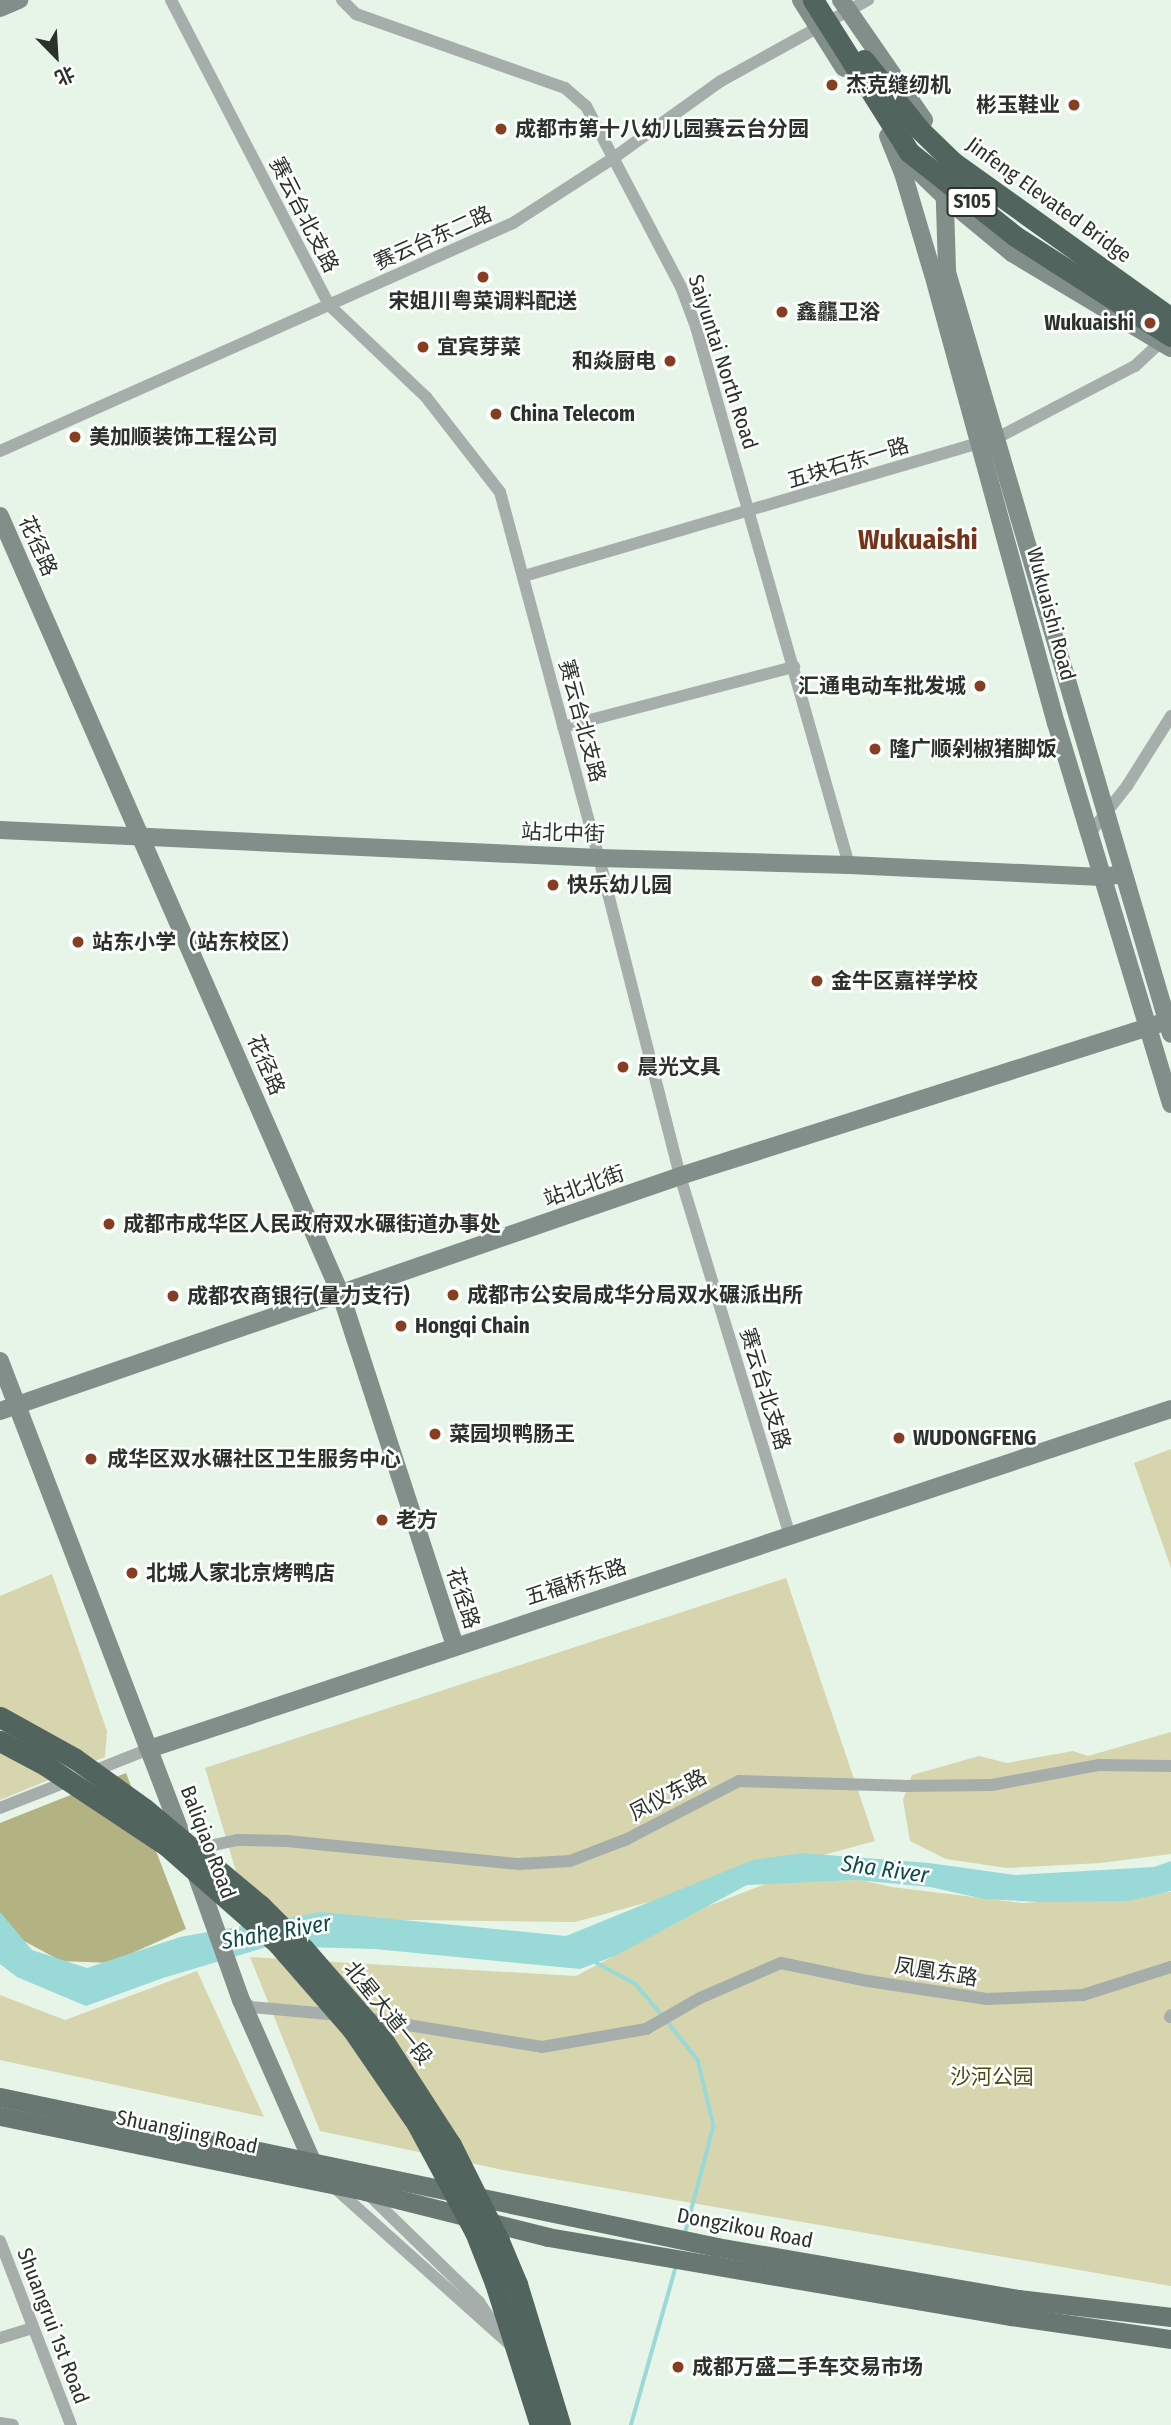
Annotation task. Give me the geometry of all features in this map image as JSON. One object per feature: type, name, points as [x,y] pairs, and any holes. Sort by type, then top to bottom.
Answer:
[{"type":"highway","name":"Jinfeng Elevated Bridge","points":[[829,10],[883,85],[920,130],[953,162],[1171,318]]},
{"type":"highway","name":"Jinfeng Elevated Bridge","points":[[829,10],[909,152],[1015,236],[1169,341]]},
{"type":"highway","name":"北星大道一段","points":[[0,1717],[74,1758],[145,1809],[260,1905],[304,1949],[383,2040],[451,2145],[499,2241],[517,2284],[560,2425]]},
{"type":"highway","name":"北星大道一段","points":[[0,1741],[45,1765],[167,1846],[278,1944],[352,2029],[417,2124],[475,2232],[495,2283],[540,2425]]},
{"type":"main road","name":"Shuangjing Road","points":[[0,2096],[313,2163]]},
{"type":"main road","name":"Shuangjing Road","points":[[0,2116],[365,2191]]},
{"type":"main road","name":"Dongzikou Road","points":[[313,2163],[717,2247],[1018,2299],[1171,2317]]},
{"type":"main road","name":"Dongzikou Road","points":[[365,2191],[548,2237],[712,2267],[1171,2339]]},
{"type":"street","points":[[0,8],[19,0]]},
{"type":"street","name":"赛云台北支路","points":[[171,0],[329,305],[426,397],[500,492],[599,858],[680,1176],[790,1535]]},
{"type":"street","name":"Saiyuntai North Road","points":[[342,0],[356,14],[565,88],[586,106],[681,287],[750,512],[849,865]]},
{"type":"street","points":[[801,0],[829,10],[952,156],[1171,307]]},
{"type":"street","name":"赛云台东二路","points":[[0,451],[513,223],[612,159],[721,81],[829,10],[868,0]]},
{"type":"street","points":[[829,10],[888,136],[947,199],[1012,253],[1169,341]]},
{"type":"street","name":"Wukuaishi Road","points":[[934,133],[947,199],[944,242],[947,272],[1056,723],[1171,1104]]},
{"type":"street","name":"Wukuaishi Road","points":[[888,136],[989,441],[1106,813],[1169,1027]]},
{"type":"street","name":"五块石东一路","points":[[524,576],[989,441],[1135,366],[1169,341]]},
{"type":"street","name":"花径路","points":[[0,516],[341,1295],[456,1646]]},
{"type":"street","points":[[563,727],[794,667]]},
{"type":"street","points":[[1090,833],[1171,716]]},
{"type":"street","name":"站北中街","points":[[0,830],[599,858],[849,865],[1102,877],[1124,874]]},
{"type":"street","name":"站北北街","points":[[0,1411],[680,1176],[1148,1027],[1169,1027]]},
{"type":"street","name":"Baliqiao Road","points":[[0,1361],[149,1749],[241,2000],[313,2163],[333,2186],[534,2366],[568,2425]]},
{"type":"street","name":"五福桥东路","points":[[0,1808],[149,1749],[1171,1409]]},
{"type":"street","name":"凤仪东路","points":[[187,1851],[237,1840],[274,1841],[519,1864],[570,1861],[627,1839],[739,1781],[904,1786],[992,1785],[1099,1765],[1171,1766]]},
{"type":"street","name":"凤凰东路","points":[[241,2000],[251,2007],[336,2014],[542,2047],[646,2029],[700,1998],[781,1963],[868,1981],[987,1999],[1083,1995],[1171,1967]]},
{"type":"street","name":"Baliqiao Road","points":[[365,2191],[479,2302],[531,2370],[551,2425]]},
{"type":"street","name":"Shuangrui 1st Road","points":[[0,2241],[71,2425]]},
{"type":"street","points":[[0,2338],[33,2328]]},
{"type":"street","name":"Baliqiao Road","points":[[511,2345],[531,2425]]},
{"type":"street","points":[[0,2423],[13,2425]]},
{"type":"green space","points":[[1171,1449],[1171,1568],[1134,1463]]},
{"type":"green space","points":[[52,1574],[107,1731],[105,1757],[0,1800],[0,1596]]},
{"type":"green space","points":[[786,1578],[875,1841],[575,1922],[250,1918],[205,1768]]},
{"type":"green space","points":[[1171,1732],[1171,1854],[1101,1863],[1007,1868],[946,1859],[910,1841],[903,1800],[912,1775],[979,1756],[1007,1763],[1073,1751],[1088,1756]]},
{"type":"green space","name":"沙河公园","points":[[860,1880],[892,1887],[1023,1903],[1171,1892],[1171,2286],[508,2171],[320,2131],[250,1957],[576,1976],[706,1907],[768,1883]]},
{"type":"green space","points":[[197,1971],[264,2117],[0,2060],[0,1995],[65,2020]]},
{"type":"shaded area","points":[[126,1773],[186,1929],[110,1963],[61,1961],[24,1941],[0,1921],[0,1823]]},
{"type":"water","points":[[802,1853],[929,1863],[1015,1875],[1154,1867],[1171,1861],[1171,1891],[1129,1901],[1039,1902],[984,1899],[930,1887],[856,1880],[747,1885],[617,1955],[580,1969],[375,1949],[270,1946],[163,1978],[86,2006],[17,1977],[0,1964],[0,1912],[32,1950],[87,1968],[180,1937],[321,1912],[566,1936],[753,1860]]},
{"type":"waterway","points":[[595,1962],[636,1984],[662,2015]]},
{"type":"waterway","points":[[667,2021],[698,2060],[714,2126],[685,2235]]},
{"type":"waterway","points":[[631,2425],[676,2266]]},
{"type":"place","name":"杰克缝纫机","points":[[832,85]]},
{"type":"place","name":"彬玉鞋业","points":[[1074,105]]},
{"type":"place","name":"成都市第十八幼儿园赛云台分园","points":[[501,129]]},
{"type":"place","name":"宋姐川粤菜调料配送","points":[[483,277]]},
{"type":"place","name":"鑫龘卫浴","points":[[782,312]]},
{"type":"place","name":"Wukuaishi","points":[[1150,323]]},
{"type":"place","name":"宜宾芽菜","points":[[423,347]]},
{"type":"place","name":"和焱厨电","points":[[670,361]]},
{"type":"place","name":"China Telecom","points":[[496,414]]},
{"type":"place","name":"美加顺装饰工程公司","points":[[75,437]]},
{"type":"place","name":"汇通电动车批发城","points":[[980,686]]},
{"type":"place","name":"隆广顺剁椒猪脚饭","points":[[875,749]]},
{"type":"place","name":"快乐幼儿园","points":[[553,885]]},
{"type":"place","name":"站东小学（站东校区）","points":[[78,942]]},
{"type":"place","name":"金牛区嘉祥学校","points":[[817,981]]},
{"type":"place","name":"晨光文具","points":[[623,1067]]},
{"type":"place","name":"成都市成华区人民政府双水碾街道办事处","points":[[109,1224]]},
{"type":"place","name":"成都市公安局成华分局双水碾派出所","points":[[453,1295]]},
{"type":"place","name":"成都农商银行(量力支行)","points":[[173,1296]]},
{"type":"place","name":"Hongqi Chain","points":[[401,1326]]},
{"type":"place","name":"菜园坝鸭肠王","points":[[435,1434]]},
{"type":"place","name":"WUDONGFENG","points":[[899,1438]]},
{"type":"place","name":"成华区双水碾社区卫生服务中心","points":[[91,1459]]},
{"type":"place","name":"老方","points":[[382,1520]]},
{"type":"place","name":"北城人家北京烤鸭店","points":[[132,1573]]},
{"type":"place","name":"成都万盛二手车交易市场","points":[[678,2367]]},
{"type":"district","name":"Wukuaishi","points":[[918,540]]},
{"type":"water label","name":"Sha River","points":[[885,1869]]},
{"type":"water label","name":"Shahe River","points":[[276,1932]]}]
